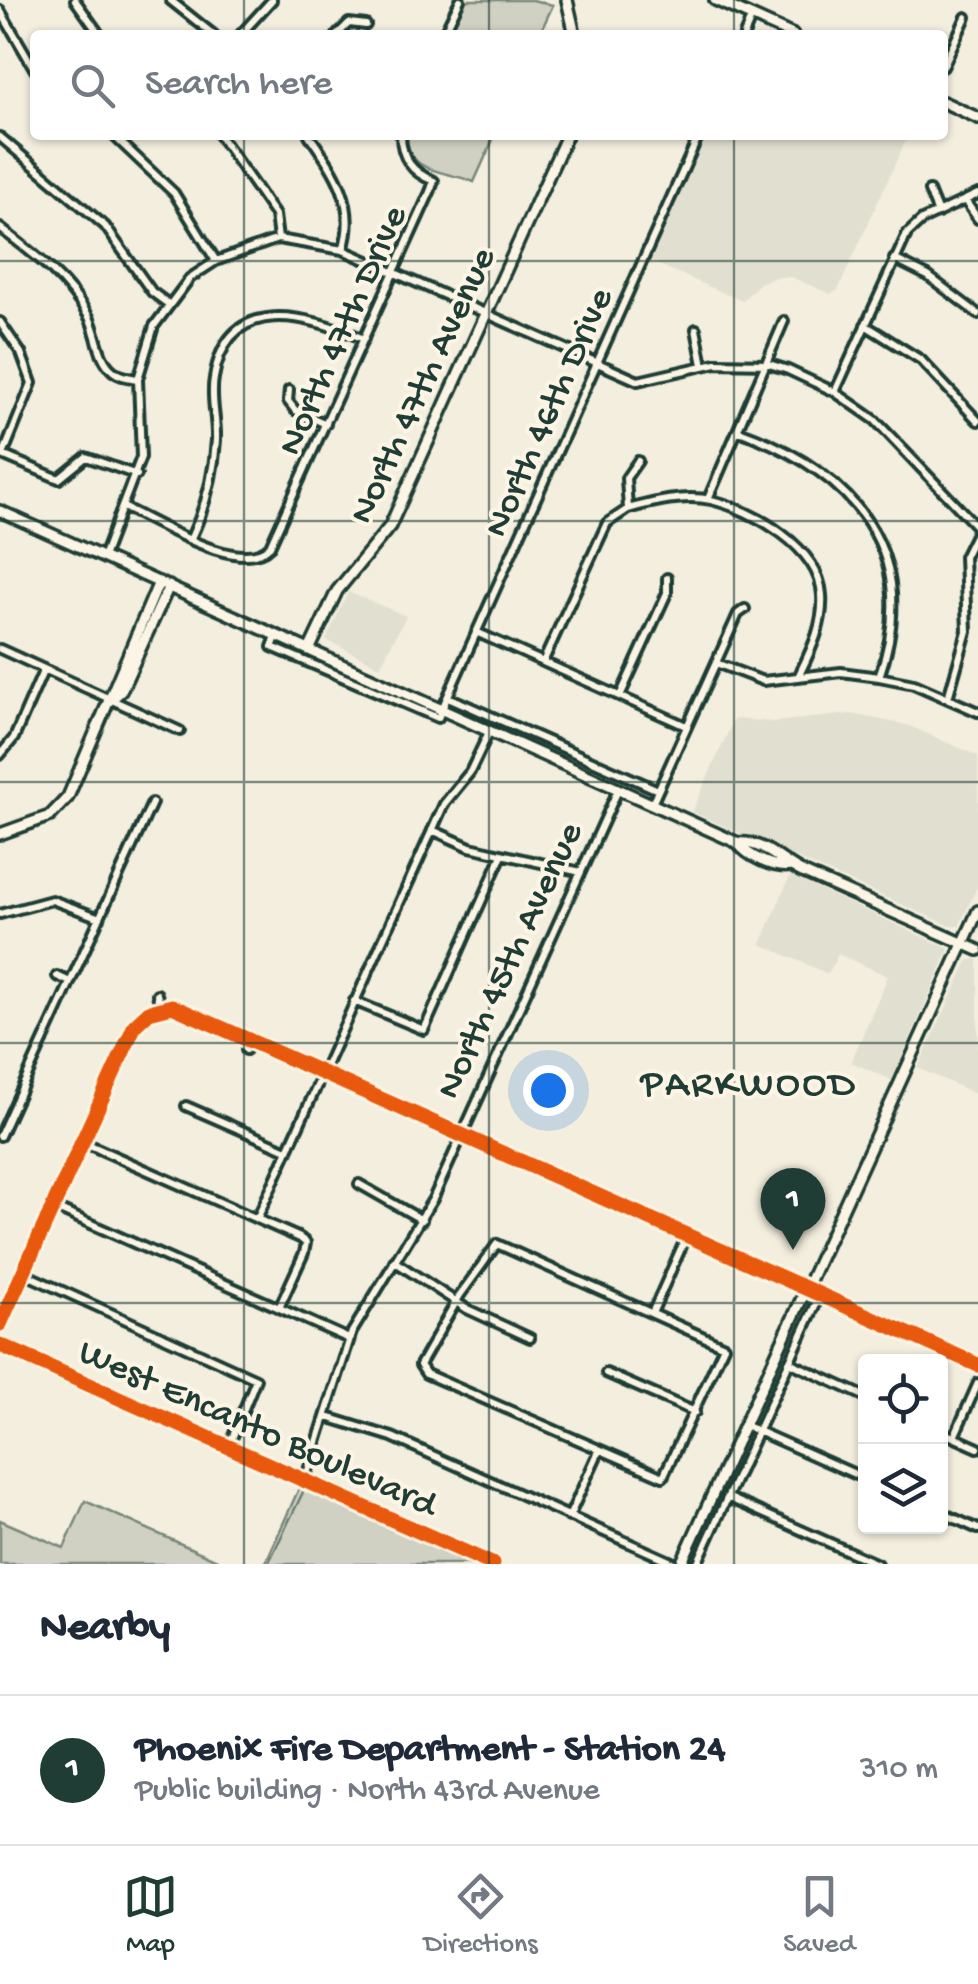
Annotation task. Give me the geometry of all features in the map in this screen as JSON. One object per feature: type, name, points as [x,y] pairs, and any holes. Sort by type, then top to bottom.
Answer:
[{"type":"main road","points":[[567,0],[574,30]]},
{"type":"main road","points":[[715,0],[782,30]]},
{"type":"main road","points":[[948,104],[978,118]]},
{"type":"main road","name":"North 47th Avenue","points":[[310,648],[338,591],[385,536],[565,140]]},
{"type":"main road","points":[[0,511],[618,790],[738,843],[749,842],[784,858],[790,866],[978,950]]},
{"type":"main road","points":[[0,834],[53,821],[68,797],[164,584]]},
{"type":"main road","points":[[679,1564],[978,910]]},
{"type":"main road","name":"West Encanto Boulevard","points":[[0,1345],[492,1564]]},
{"type":"street","points":[[75,0],[96,30]]},
{"type":"street","points":[[170,0],[208,30]]},
{"type":"street","points":[[245,30],[272,0]]},
{"type":"street","points":[[446,30],[460,0]]},
{"type":"street","points":[[0,10],[30,61]]},
{"type":"street","points":[[746,30],[752,16]]},
{"type":"street","points":[[948,56],[966,16]]},
{"type":"street","points":[[342,30],[349,23],[366,25]]},
{"type":"street","points":[[0,137],[105,226],[152,292],[168,304]]},
{"type":"street","points":[[118,140],[174,193],[216,261]]},
{"type":"street","points":[[222,140],[275,215],[278,239]]},
{"type":"street","points":[[312,140],[346,198],[351,226],[343,250]]},
{"type":"street","name":"North 47th Drive","points":[[191,538],[229,556],[248,558],[263,553],[275,538],[434,180],[421,175],[406,159],[402,140]]},
{"type":"street","name":"North 46th Drive","points":[[442,710],[696,140]]},
{"type":"street","points":[[929,190],[938,213]]},
{"type":"street","points":[[835,392],[907,234],[938,213],[978,194]]},
{"type":"street","points":[[966,202],[978,220]]},
{"type":"street","points":[[0,228],[52,269],[79,301],[91,321],[105,364],[118,376],[138,379]]},
{"type":"street","points":[[103,557],[137,474],[143,436],[138,379],[150,335],[168,304],[190,278],[216,261],[278,239],[343,250],[596,364],[649,382],[703,364],[769,364],[835,392],[891,434],[978,528],[964,557],[968,631],[948,698]]},
{"type":"street","points":[[894,258],[928,276],[978,314]]},
{"type":"street","points":[[125,508],[191,538],[212,474],[215,370],[234,337],[255,320],[276,314],[302,316],[364,339]]},
{"type":"street","points":[[708,499],[769,364],[784,321]]},
{"type":"street","points":[[0,322],[21,353],[32,382],[2,454],[59,479],[86,457],[137,474]]},
{"type":"street","points":[[865,325],[921,360],[978,421]]},
{"type":"street","points":[[696,329],[703,364]]},
{"type":"street","points":[[289,390],[288,401],[295,410],[326,424]]},
{"type":"street","points":[[738,431],[795,453],[816,468],[847,496],[879,540],[893,584],[894,633],[879,677]]},
{"type":"street","points":[[718,446],[729,452]]},
{"type":"street","points":[[628,509],[626,478],[638,460]]},
{"type":"street","points":[[544,662],[607,523],[628,509],[668,500],[708,499],[770,525],[815,570],[822,591],[822,616],[799,676]]},
{"type":"street","points":[[620,696],[668,593],[667,578]]},
{"type":"street","points":[[652,805],[738,614],[745,609]]},
{"type":"street","points":[[968,631],[978,632]]},
{"type":"street","points":[[476,632],[686,726]]},
{"type":"street","points":[[277,634],[272,647],[434,720],[442,710]]},
{"type":"street","points":[[0,649],[180,732]]},
{"type":"street","points":[[716,663],[763,681],[841,672],[879,677],[948,698],[978,712]]},
{"type":"street","points":[[0,755],[14,738],[44,669]]},
{"type":"street","points":[[448,697],[658,790]]},
{"type":"street","points":[[257,1219],[432,830],[451,794],[470,772],[489,732]]},
{"type":"street","name":"North 45th Avenue","points":[[305,1480],[349,1339],[422,1220],[618,790]]},
{"type":"street","points":[[0,1136],[152,803]]},
{"type":"street","points":[[432,830],[502,855],[581,872]]},
{"type":"street","points":[[354,1001],[424,1030],[502,855]]},
{"type":"street","points":[[0,914],[52,900],[100,918]]},
{"type":"street","points":[[57,976],[70,982]]},
{"type":"street","points":[[157,994],[160,1007]]},
{"type":"street","points":[[0,1324],[136,1025],[160,1007],[176,1007],[978,1366]]},
{"type":"street","points":[[246,1050],[251,1040]]},
{"type":"street","points":[[186,1106],[287,1150]]},
{"type":"street","points":[[83,1142],[306,1244],[280,1308]]},
{"type":"street","points":[[530,1178],[534,1167]]},
{"type":"street","points":[[359,1184],[422,1220]]},
{"type":"street","points":[[610,1212],[614,1202]]},
{"type":"street","points":[[53,1207],[349,1339]]},
{"type":"street","points":[[652,1311],[687,1235]]},
{"type":"street","points":[[497,1244],[724,1346],[663,1477],[426,1374],[420,1365],[455,1302],[497,1244]]},
{"type":"street","points":[[394,1261],[455,1302],[530,1338]]},
{"type":"street","points":[[752,1277],[757,1266]]},
{"type":"street","points":[[23,1274],[256,1379],[228,1446]]},
{"type":"street","points":[[696,1564],[820,1295]]},
{"type":"street","points":[[789,1362],[858,1394]]},
{"type":"street","points":[[606,1373],[695,1412]]},
{"type":"street","points":[[954,1437],[978,1383]]},
{"type":"street","points":[[327,1416],[392,1437],[679,1564]]},
{"type":"street","points":[[744,1424],[858,1475]]},
{"type":"street","points":[[948,1434],[978,1448]]},
{"type":"street","points":[[569,1517],[599,1451]]},
{"type":"street","points":[[727,1497],[877,1564]]},
{"type":"street","points":[[948,1516],[978,1529]]},
{"type":"shaded area","points":[[465,0],[533,0],[553,5],[541,30],[451,30]]},
{"type":"shaded area","points":[[408,140],[493,140],[474,182],[430,169],[414,158]]},
{"type":"shaded area","points":[[705,140],[906,140],[838,290],[831,294],[791,277],[776,277],[760,283],[742,301],[648,260]]},
{"type":"shaded area","points":[[348,592],[406,616],[380,666],[326,640]]},
{"type":"shaded area","points":[[851,714],[907,725],[978,756],[978,885],[959,926],[951,926],[692,812],[734,719],[774,722]]},
{"type":"shaded area","points":[[790,876],[949,949],[892,1080],[851,1062],[888,976],[838,954],[828,974],[761,944]]},
{"type":"shaded area","points":[[976,959],[978,1095],[918,1068],[968,961]]},
{"type":"shaded area","points":[[301,1484],[479,1564],[265,1564]]},
{"type":"shaded area","points":[[85,1501],[226,1564],[0,1564],[0,1520],[64,1548]]},
{"type":"waterway","points":[[268,1564],[305,1488]]},
{"type":"cycle path","points":[[0,1324],[135,1025],[149,1012],[172,1006],[978,1365]]},
{"type":"cycle path","points":[[0,1345],[492,1564]]},
{"type":"place","name":"Phoenix Fire Department - Station 24","points":[[793,1250]]},
{"type":"district","name":"PARKWOOD","points":[[749,1080]]}]
